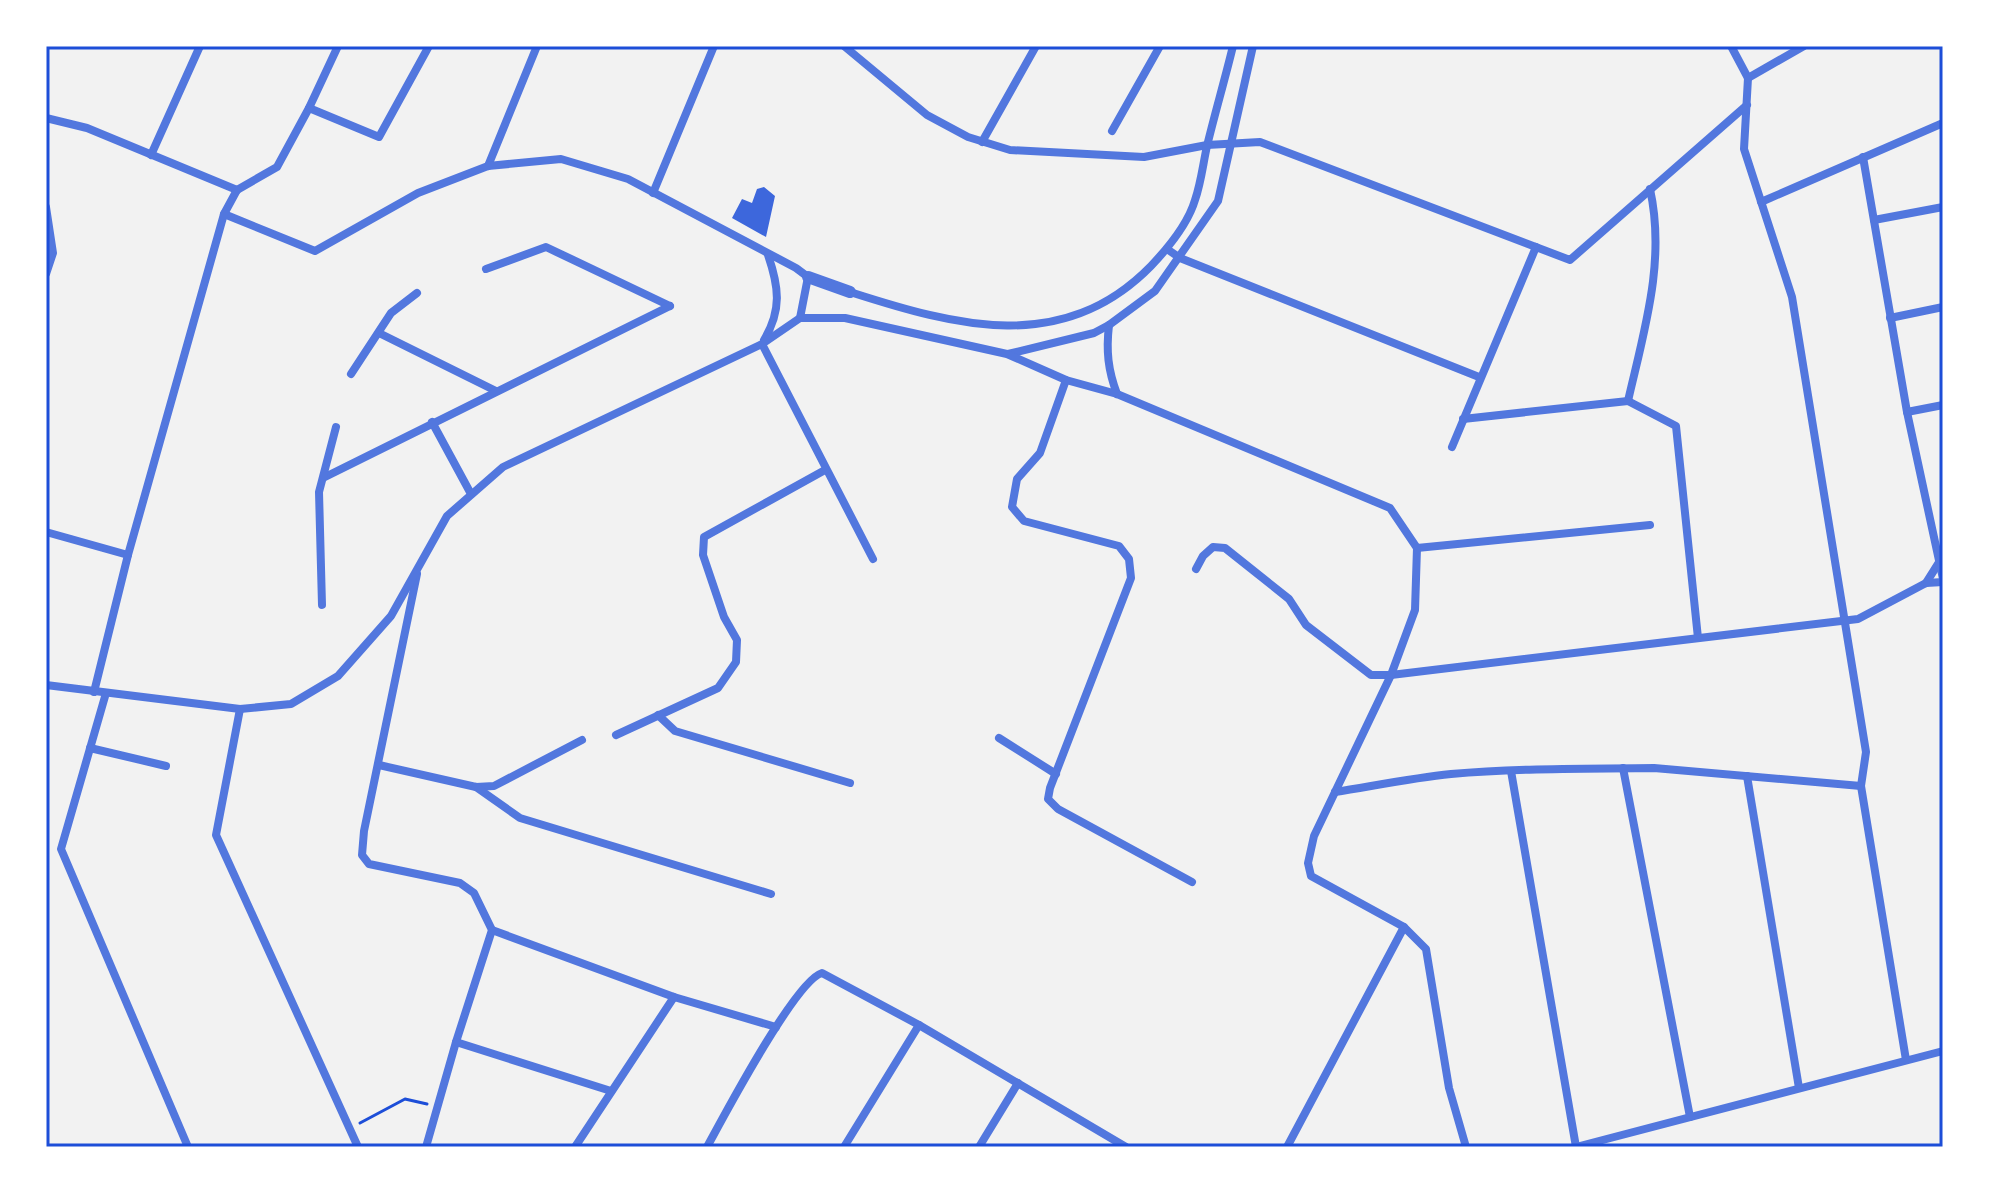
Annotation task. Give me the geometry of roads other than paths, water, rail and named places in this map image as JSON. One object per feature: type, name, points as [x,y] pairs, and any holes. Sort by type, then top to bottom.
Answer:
[{"type":"street","points":[[151,155],[200,46]]},
{"type":"street","points":[[94,692],[128,555],[224,214],[237,190],[277,167],[338,46]]},
{"type":"street","points":[[309,108],[379,137],[429,46]]},
{"type":"street","points":[[488,166],[537,46]]},
{"type":"street","points":[[653,193],[714,46]]},
{"type":"street","points":[[844,46],[927,115],[982,142],[1010,150],[1144,157],[1207,145],[1260,142],[1570,260],[1747,105]]},
{"type":"street","points":[[982,142],[1036,46]]},
{"type":"street","points":[[1112,131],[1160,46]]},
{"type":"street","points":[[224,214],[315,251],[418,193],[488,166],[561,159],[628,179],[808,277],[850,292],[938,317],[1018,327],[1059,322],[1093,310],[1137,280],[1167,249],[1195,202],[1233,46]]},
{"type":"street","points":[[1007,354],[1094,333],[1155,291],[1218,201],[1227,143],[1253,46]]},
{"type":"street","points":[[1731,46],[1748,78],[1744,149],[1792,297],[1866,752],[1861,786],[1906,1060]]},
{"type":"street","points":[[1748,78],[1804,46]]},
{"type":"street","points":[[46,118],[87,128],[237,190]]},
{"type":"street","points":[[1761,202],[1943,123]]},
{"type":"street","points":[[1196,569],[1203,556],[1213,547],[1225,548],[1289,599],[1306,625],[1371,675],[1846,621],[1858,619],[1926,583],[1943,581],[1941,559],[1907,412],[1863,157]]},
{"type":"street","points":[[1628,401],[1655,283],[1657,217],[1650,189]]},
{"type":"street","points":[[46,207],[53,253],[46,274]]},
{"type":"street","points":[[1874,220],[1943,207]]},
{"type":"street","points":[[325,477],[670,306],[546,247],[486,269]]},
{"type":"street","points":[[1452,447],[1536,247]]},
{"type":"street","points":[[1167,249],[1180,258],[1479,377]]},
{"type":"street","points":[[762,344],[776,320],[775,275],[768,255]]},
{"type":"street","points":[[800,318],[808,277]]},
{"type":"street","points":[[351,374],[391,313],[417,293]]},
{"type":"street","points":[[1890,318],[1943,307]]},
{"type":"street","points":[[46,685],[240,709],[291,704],[338,676],[391,616],[447,516],[503,467],[762,344],[800,318],[845,318],[1007,354],[1066,380],[1117,394],[1390,508],[1417,548],[1415,610],[1391,675],[1309,852],[1308,870],[1311,876],[1404,927],[1426,949],[1449,1088],[1466,1147]]},
{"type":"street","points":[[1109,325],[1106,347],[1109,372],[1117,394]]},
{"type":"street","points":[[379,333],[496,391]]},
{"type":"street","points":[[762,344],[873,559]]},
{"type":"street","points":[[1066,380],[1040,453],[1017,479],[1012,507],[1024,521],[1119,546],[1129,559],[1131,578],[1047,796],[1050,803],[1192,882]]},
{"type":"street","points":[[1463,419],[1628,401],[1676,426],[1698,638]]},
{"type":"street","points":[[1907,412],[1943,405]]},
{"type":"street","points":[[432,422],[471,494]]},
{"type":"street","points":[[322,605],[319,492],[336,427]]},
{"type":"street","points":[[616,735],[718,688],[736,662],[737,640],[724,617],[703,555],[704,537],[825,470]]},
{"type":"street","points":[[1417,548],[1650,525]]},
{"type":"street","points":[[46,532],[128,555]]},
{"type":"street","points":[[1926,583],[1941,559]]},
{"type":"street","points":[[419,565],[364,831],[362,855],[369,864],[460,883],[474,893],[492,930],[456,1042],[429,1146]]},
{"type":"street","points":[[106,693],[61,849],[188,1147]]},
{"type":"street","points":[[240,709],[216,835],[358,1147]]},
{"type":"street","points":[[658,715],[675,731],[850,783]]},
{"type":"street","points":[[999,738],[1056,774]]},
{"type":"street","points":[[379,765],[476,787],[494,786],[582,740]]},
{"type":"street","points":[[90,748],[166,766]]},
{"type":"street","points":[[1335,792],[1449,774],[1623,768],[1861,786]]},
{"type":"street","points":[[1623,768],[1690,1117]]},
{"type":"street","points":[[1511,771],[1576,1147],[1943,1051]]},
{"type":"street","points":[[1747,776],[1799,1088]]},
{"type":"street","points":[[476,787],[520,818],[771,894]]},
{"type":"street","points":[[1287,1147],[1404,927]]},
{"type":"street","points":[[492,930],[674,997],[776,1027]]},
{"type":"street","points":[[707,1147],[776,1027],[810,980],[822,973],[919,1025],[1126,1147]]},
{"type":"street","points":[[575,1147],[674,997]]},
{"type":"street","points":[[844,1147],[919,1025]]},
{"type":"street","points":[[456,1042],[611,1091]]},
{"type":"street","points":[[979,1147],[1018,1083]]},
{"type":"street","points":[[1108,1147],[1113,1138]]}]
